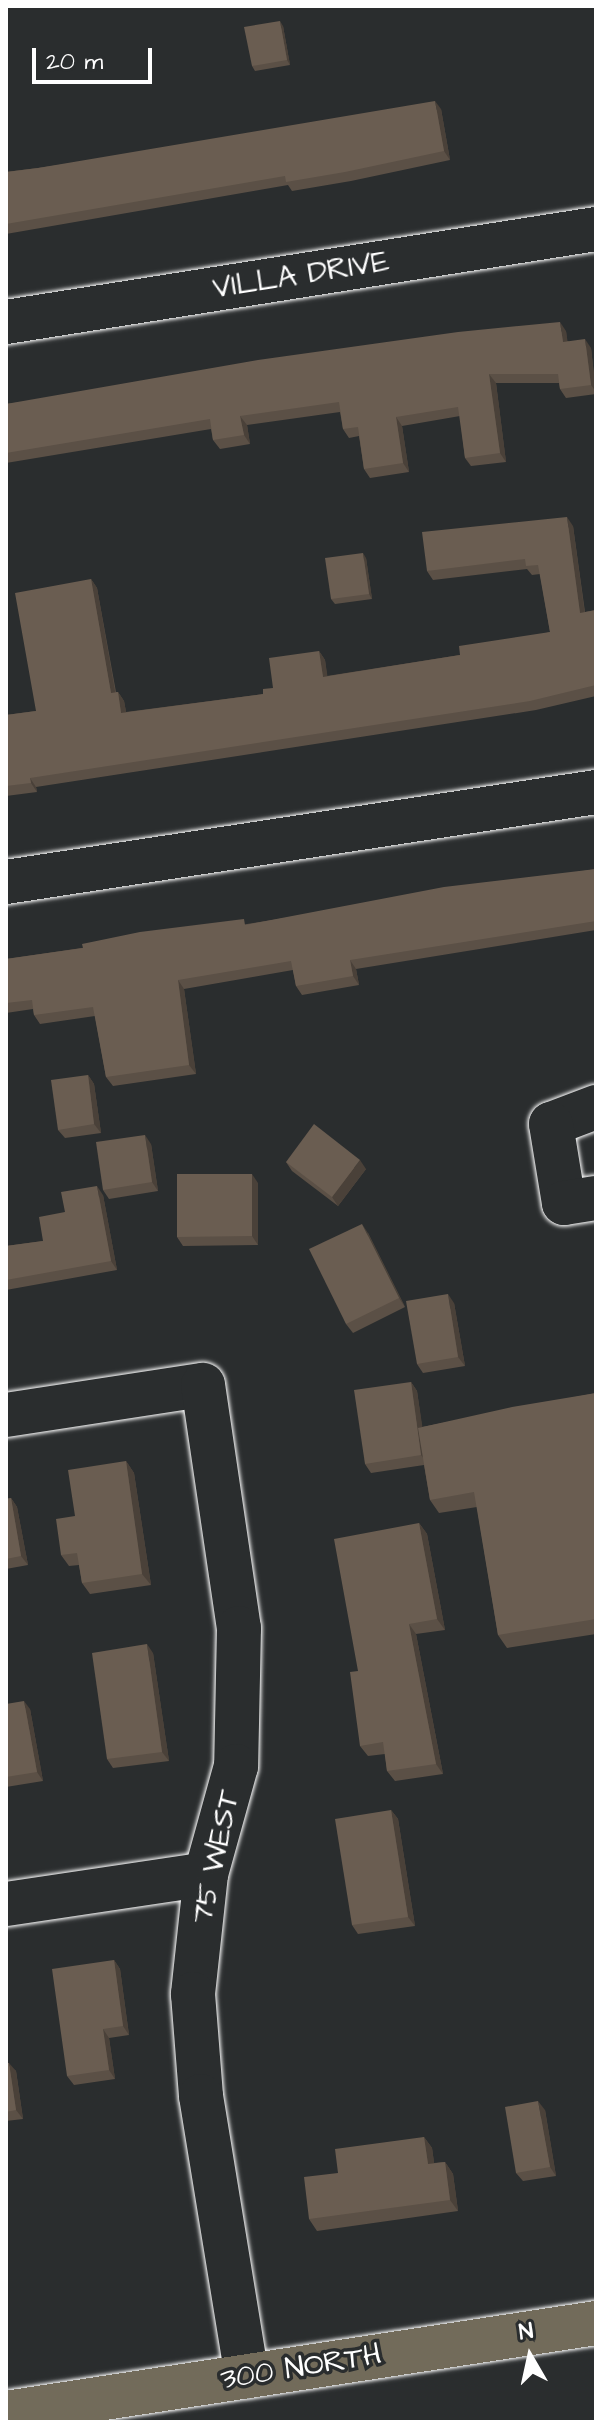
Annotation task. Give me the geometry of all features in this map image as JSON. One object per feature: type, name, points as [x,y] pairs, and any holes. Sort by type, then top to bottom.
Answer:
[{"type":"main road","name":"300 NORTH","points":[[6,2413],[596,2323]]},
{"type":"street","name":"VILLA DRIVE","points":[[6,322],[596,229]]},
{"type":"street","points":[[6,882],[596,792]]},
{"type":"street","points":[[596,1107],[551,1124],[564,1203],[596,1198]]},
{"type":"street","name":"75 WEST","points":[[6,1415],[203,1385],[239,1628],[236,1766],[206,1874],[193,1994],[201,2096],[247,2376]]},
{"type":"street","points":[[6,1904],[206,1874]]},
{"type":"building","points":[[280,21],[287,60],[252,66],[244,27]]},
{"type":"building","points":[[435,101],[444,151],[286,182],[285,176],[6,224],[6,172]]},
{"type":"building","points":[[560,322],[563,342],[585,339],[591,385],[560,389],[558,374],[489,374],[500,453],[465,458],[458,407],[396,417],[403,463],[364,469],[358,427],[343,429],[339,402],[240,416],[244,435],[213,440],[210,419],[6,453],[6,404],[258,360],[458,332]]},
{"type":"building","points":[[567,517],[580,613],[596,610],[596,685],[530,701],[30,778],[31,783],[6,786],[6,715],[36,711],[15,593],[91,579],[111,693],[118,692],[121,713],[263,694],[263,689],[273,688],[269,658],[319,651],[323,677],[460,655],[459,646],[550,632],[538,565],[526,566],[525,559],[427,571],[422,532]]},
{"type":"building","points":[[363,553],[369,594],[331,599],[325,558]]},
{"type":"building","points":[[596,869],[596,921],[350,960],[353,976],[296,986],[291,961],[178,980],[189,1065],[106,1077],[93,1007],[34,1015],[32,1000],[6,1003],[6,959],[83,948],[82,944],[140,932],[244,919],[245,925],[444,887]]},
{"type":"building","points":[[88,1075],[94,1124],[58,1130],[51,1080]]},
{"type":"building","points":[[314,1124],[360,1160],[332,1197],[286,1162]]},
{"type":"building","points":[[145,1135],[152,1182],[103,1190],[96,1142]]},
{"type":"building","points":[[177,1174],[252,1174],[252,1236],[177,1237]]},
{"type":"building","points":[[97,1186],[111,1261],[6,1280],[6,1246],[43,1241],[39,1217],[65,1212],[61,1192]]},
{"type":"building","points":[[362,1224],[399,1298],[346,1324],[309,1249]]},
{"type":"building","points":[[448,1294],[458,1357],[417,1364],[406,1301]]},
{"type":"building","points":[[411,1382],[421,1455],[365,1464],[354,1390]]},
{"type":"building","points":[[596,1393],[596,1619],[498,1635],[474,1492],[430,1500],[418,1428],[512,1407]]},
{"type":"building","points":[[126,1461],[142,1574],[82,1583],[77,1553],[61,1555],[56,1519],[75,1516],[68,1470]]},
{"type":"building","points":[[11,1498],[21,1556],[6,1559],[6,1499]]},
{"type":"building","points":[[419,1523],[437,1619],[409,1624],[436,1764],[387,1771],[383,1742],[360,1746],[350,1672],[358,1671],[334,1539]]},
{"type":"building","points":[[147,1644],[162,1752],[107,1759],[92,1653]]},
{"type":"building","points":[[24,1701],[37,1772],[6,1777],[6,1704]]},
{"type":"building","points":[[391,1810],[408,1917],[352,1925],[335,1819]]},
{"type":"building","points":[[114,1960],[123,2026],[103,2029],[109,2070],[67,2076],[52,1969]]},
{"type":"building","points":[[6,2063],[9,2063],[16,2110],[6,2112]]},
{"type":"building","points":[[538,2101],[550,2167],[516,2173],[505,2107]]},
{"type":"building","points":[[424,2137],[428,2164],[445,2162],[450,2200],[309,2219],[304,2177],[338,2173],[335,2149]]}]
